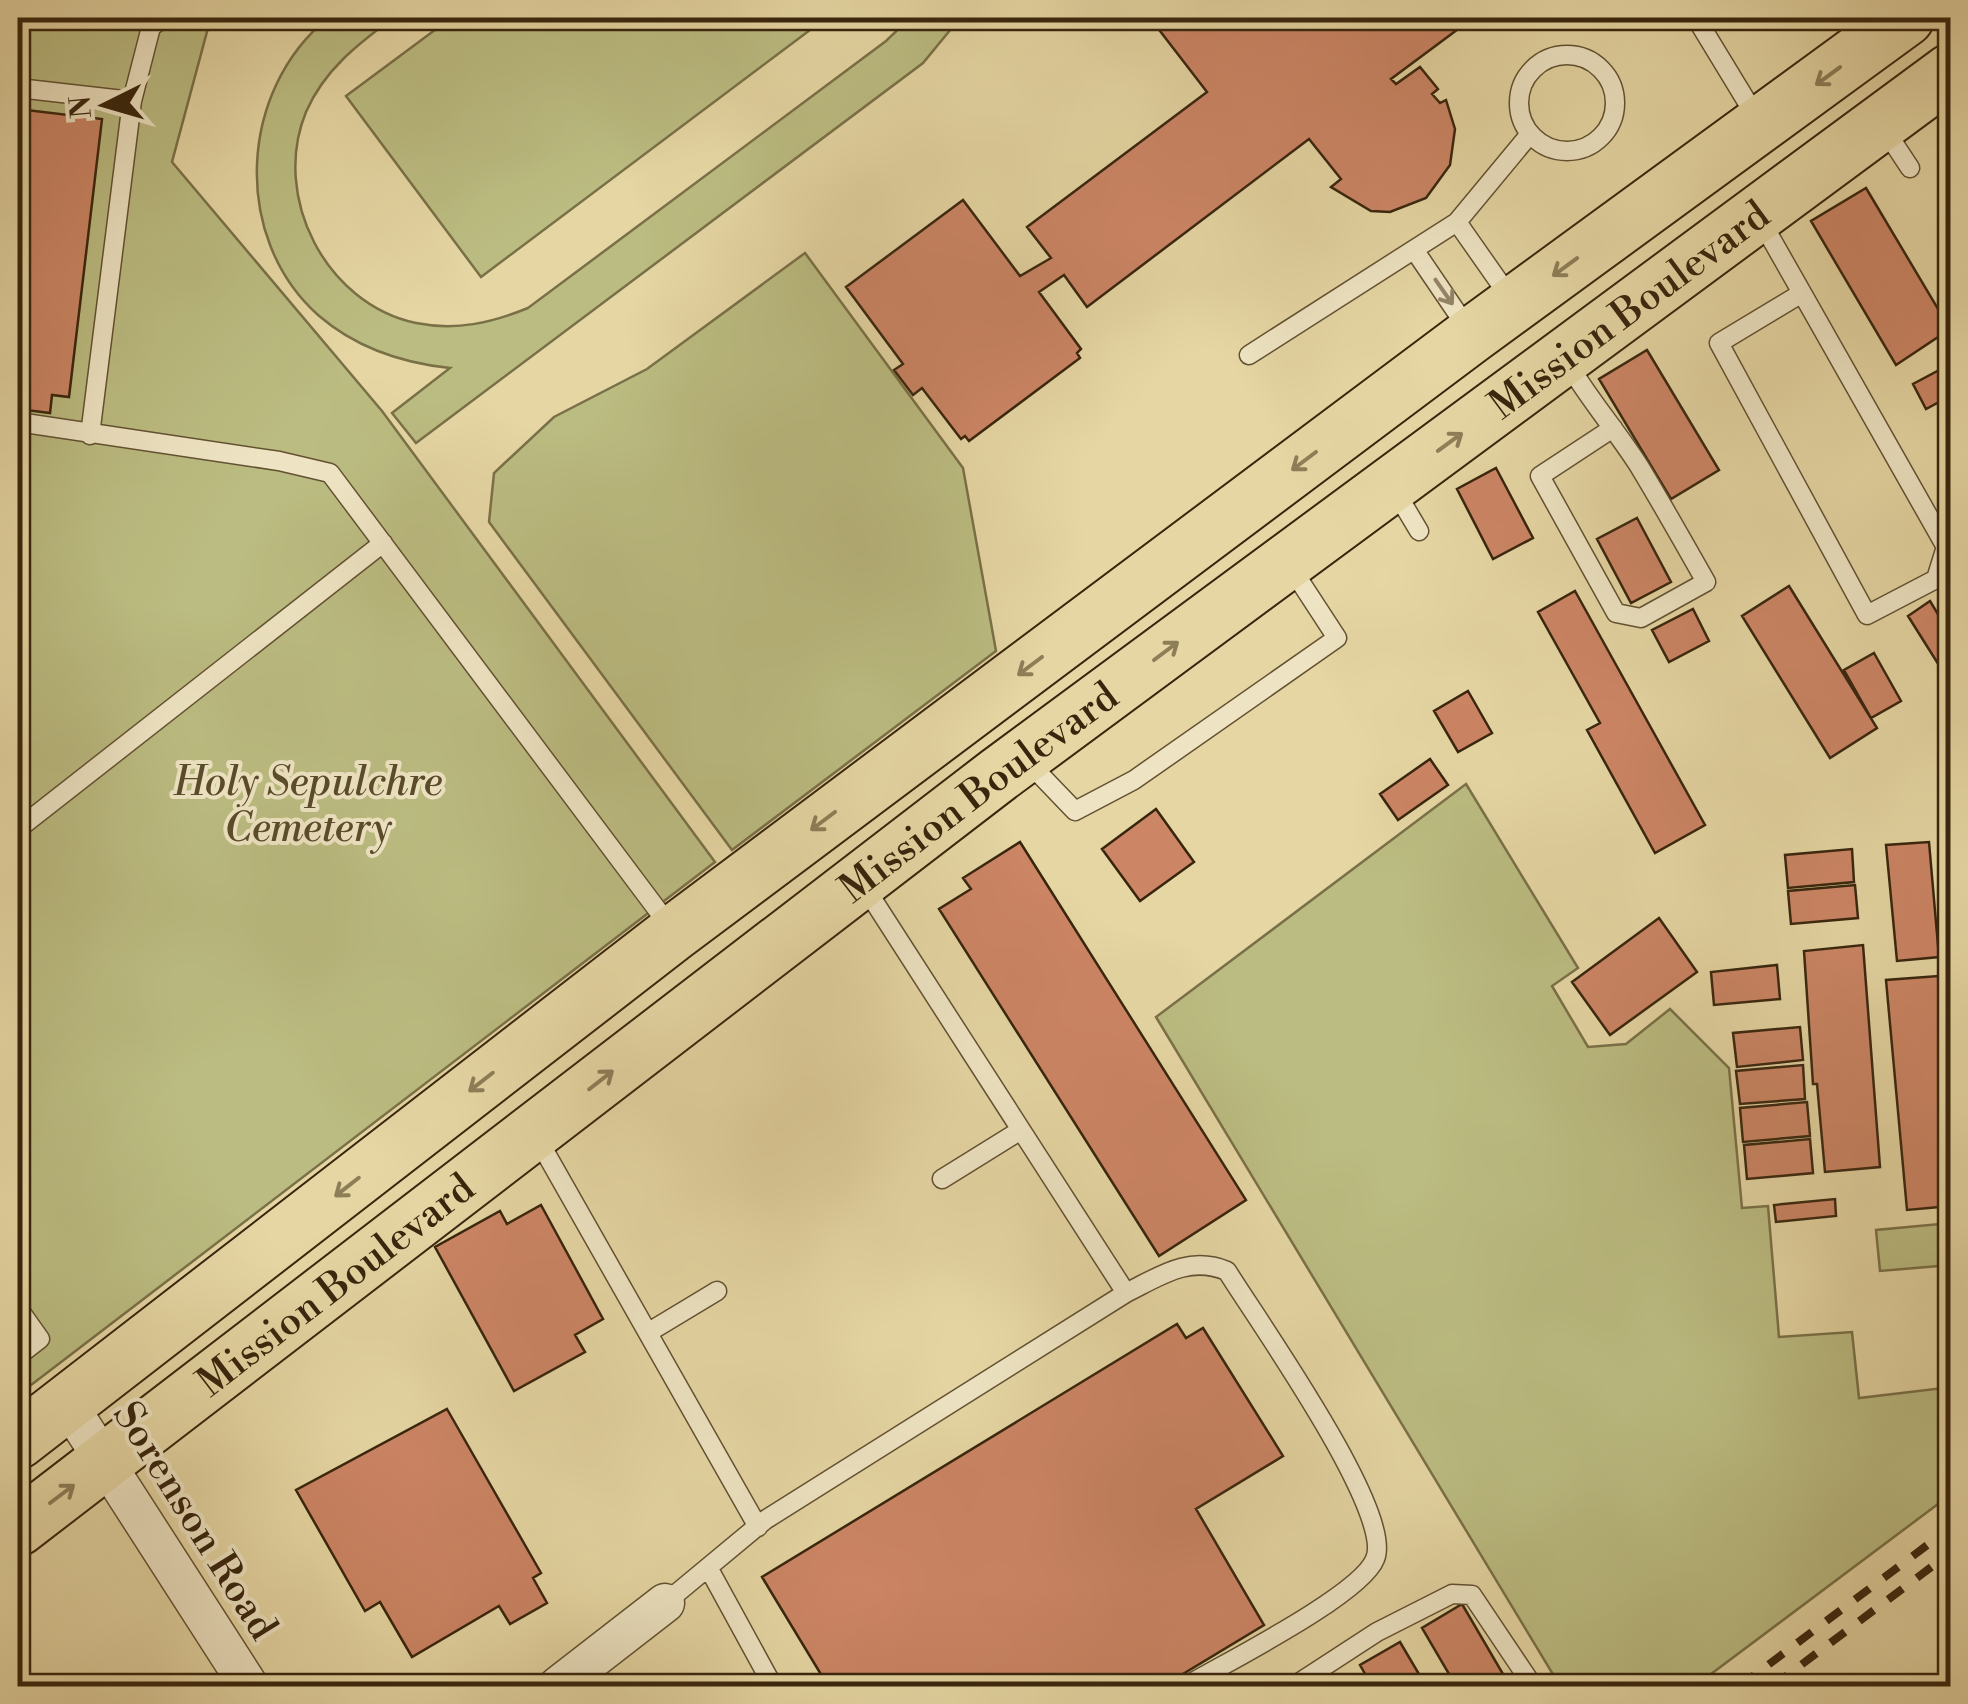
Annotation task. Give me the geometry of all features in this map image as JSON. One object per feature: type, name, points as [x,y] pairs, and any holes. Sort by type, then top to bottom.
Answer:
[{"type":"main road","name":"Mission Boulevard","points":[[18,1441],[674,932],[1493,320],[1906,18]]},
{"type":"main road","name":"Mission Boulevard","points":[[18,1528],[1023,757],[1950,72]]},
{"type":"main road","points":[[1760,124],[1802,182]]},
{"type":"main road","points":[[860,880],[865,844],[957,720]]},
{"type":"street","name":"Sorenson Road","points":[[67,1402],[108,1460],[240,1683]]},
{"type":"street","points":[[558,1686],[665,1604]]},
{"type":"lane","points":[[90,435],[132,101],[151,27],[164,18]]},
{"type":"lane","points":[[1696,18],[1760,124]]},
{"type":"lane","points":[[1557,56],[1574,56],[1602,71],[1614,98],[1608,128],[1598,140],[1586,148],[1556,150],[1530,134],[1519,104],[1530,73],[1557,56]]},
{"type":"lane","points":[[18,88],[132,101]]},
{"type":"lane","points":[[1880,124],[1910,168]]},
{"type":"lane","points":[[1248,356],[1457,222],[1530,134]]},
{"type":"lane","points":[[1757,214],[1802,293],[1946,547],[1936,579],[1867,615],[1719,343],[1802,293]]},
{"type":"lane","points":[[1457,222],[1493,320]]},
{"type":"lane","points":[[1416,251],[1493,320]]},
{"type":"lane","points":[[1564,358],[1612,428],[1706,582],[1642,618],[1616,613],[1540,476],[1612,428]]},
{"type":"lane","points":[[18,422],[279,461],[330,473],[674,932]]},
{"type":"lane","points":[[1391,485],[1419,531]]},
{"type":"lane","points":[[18,829],[383,543]]},
{"type":"lane","points":[[1023,757],[1076,811],[1134,780],[1336,638],[1287,562]]},
{"type":"lane","points":[[860,880],[1126,1293]]},
{"type":"lane","points":[[942,1179],[1021,1130]]},
{"type":"lane","points":[[534,1132],[758,1527]]},
{"type":"lane","points":[[665,1604],[758,1527],[1126,1293],[1177,1268],[1206,1262],[1227,1271],[1342,1452],[1376,1528],[1376,1558],[1356,1585],[1186,1686]]},
{"type":"lane","points":[[649,1332],[717,1291]]},
{"type":"lane","points":[[18,1308],[40,1340],[18,1356]]},
{"type":"lane","points":[[708,1569],[773,1686]]},
{"type":"lane","points":[[1294,1686],[1377,1632],[1452,1594],[1464,1593],[1472,1595],[1532,1686]]},
{"type":"green space","name":"Holy Sepulchre Cemetery","points":[[18,18],[222,18],[208,28],[172,162],[382,411],[715,862],[18,1395]]},
{"type":"green space","points":[[328,18],[393,18],[332,71],[306,112],[297,145],[296,178],[302,211],[314,242],[332,270],[356,294],[384,312],[416,323],[459,326],[528,308],[886,41],[910,18],[960,18],[923,63],[416,443],[392,413],[450,368],[380,352],[318,315],[290,283],[270,246],[259,206],[257,164],[263,123],[277,84],[298,48]]},
{"type":"green space","points":[[451,18],[826,18],[481,277],[346,96]]},
{"type":"green space","points":[[805,253],[963,468],[996,651],[732,850],[489,522],[494,473],[554,417],[647,369]]},
{"type":"green space","points":[[1466,784],[1578,968],[1552,986],[1588,1047],[1626,1044],[1670,1009],[1729,1068],[1742,1208],[1768,1206],[1779,1337],[1852,1332],[1859,1398],[1944,1388],[1942,1348],[1950,1344],[1950,1495],[1695,1686],[1560,1686],[1156,1017]]},
{"type":"green space","points":[[1950,1223],[1950,1265],[1880,1271],[1876,1230]]},
{"type":"building","points":[[1150,18],[1473,18],[1391,79],[1396,84],[1420,67],[1438,89],[1432,94],[1440,103],[1446,100],[1455,129],[1450,165],[1426,198],[1390,212],[1371,211],[1331,187],[1341,179],[1309,139],[1087,307],[1064,275],[1039,292],[1081,349],[1077,353],[1080,358],[969,441],[965,436],[961,439],[922,388],[913,395],[894,370],[903,364],[846,287],[963,200],[1020,276],[1051,258],[1027,227],[1207,92]]},
{"type":"building","points":[[18,109],[102,119],[69,397],[52,395],[50,413],[18,409]]},
{"type":"building","points":[[1866,188],[1950,329],[1896,365],[1811,221]]},
{"type":"building","points":[[1647,350],[1719,470],[1671,499],[1599,379]]},
{"type":"building","points":[[1945,367],[1950,378],[1950,396],[1926,409],[1913,384]]},
{"type":"building","points":[[1496,468],[1533,538],[1493,559],[1457,489]]},
{"type":"building","points":[[1637,518],[1671,582],[1631,603],[1597,539]]},
{"type":"building","points":[[1789,586],[1877,728],[1830,758],[1742,616]]},
{"type":"building","points":[[1575,591],[1705,825],[1655,853],[1587,730],[1600,723],[1538,612]]},
{"type":"building","points":[[1930,601],[1950,634],[1947,678],[1908,616]]},
{"type":"building","points":[[1693,609],[1709,641],[1669,662],[1652,630]]},
{"type":"building","points":[[1874,653],[1901,701],[1871,718],[1844,670]]},
{"type":"building","points":[[1468,691],[1492,733],[1458,752],[1434,711]]},
{"type":"building","points":[[1430,759],[1448,785],[1398,820],[1380,794]]},
{"type":"building","points":[[1156,809],[1194,862],[1140,901],[1102,849]]},
{"type":"building","points":[[1020,842],[1246,1200],[1159,1256],[939,909],[971,889],[963,878]]},
{"type":"building","points":[[1929,842],[1939,957],[1897,961],[1886,845]]},
{"type":"building","points":[[1852,849],[1854,882],[1788,888],[1785,855]]},
{"type":"building","points":[[1855,885],[1858,918],[1791,924],[1788,891]]},
{"type":"building","points":[[1659,918],[1697,972],[1610,1035],[1572,982]]},
{"type":"building","points":[[1863,945],[1880,1167],[1825,1172],[1817,1084],[1813,1084],[1804,951]]},
{"type":"building","points":[[1777,965],[1780,999],[1714,1005],[1711,972]]},
{"type":"building","points":[[1938,976],[1940,998],[1950,997],[1950,1206],[1907,1210],[1886,980]]},
{"type":"building","points":[[1800,1027],[1803,1060],[1737,1067],[1733,1033]]},
{"type":"building","points":[[1803,1065],[1805,1099],[1740,1104],[1736,1071]]},
{"type":"building","points":[[1807,1102],[1810,1136],[1743,1142],[1740,1108]]},
{"type":"building","points":[[1810,1139],[1813,1173],[1747,1179],[1744,1145]]},
{"type":"building","points":[[1835,1199],[1836,1216],[1776,1222],[1774,1205]]},
{"type":"building","points":[[541,1205],[603,1319],[575,1335],[585,1352],[514,1391],[435,1247],[500,1211],[507,1224]]},
{"type":"building","points":[[1177,1324],[1186,1338],[1203,1328],[1283,1456],[1196,1509],[1264,1625],[1163,1686],[828,1686],[762,1577]]},
{"type":"building","points":[[447,1409],[541,1573],[533,1578],[547,1603],[510,1624],[499,1606],[412,1657],[380,1602],[365,1611],[296,1490]]},
{"type":"building","points":[[1462,1604],[1510,1686],[1456,1686],[1422,1628]]},
{"type":"building","points":[[1400,1642],[1426,1686],[1372,1686],[1360,1665]]},
{"type":"railway","points":[[1740,1686],[1950,1528]]},
{"type":"railway","points":[[1773,1686],[1950,1553]]}]
